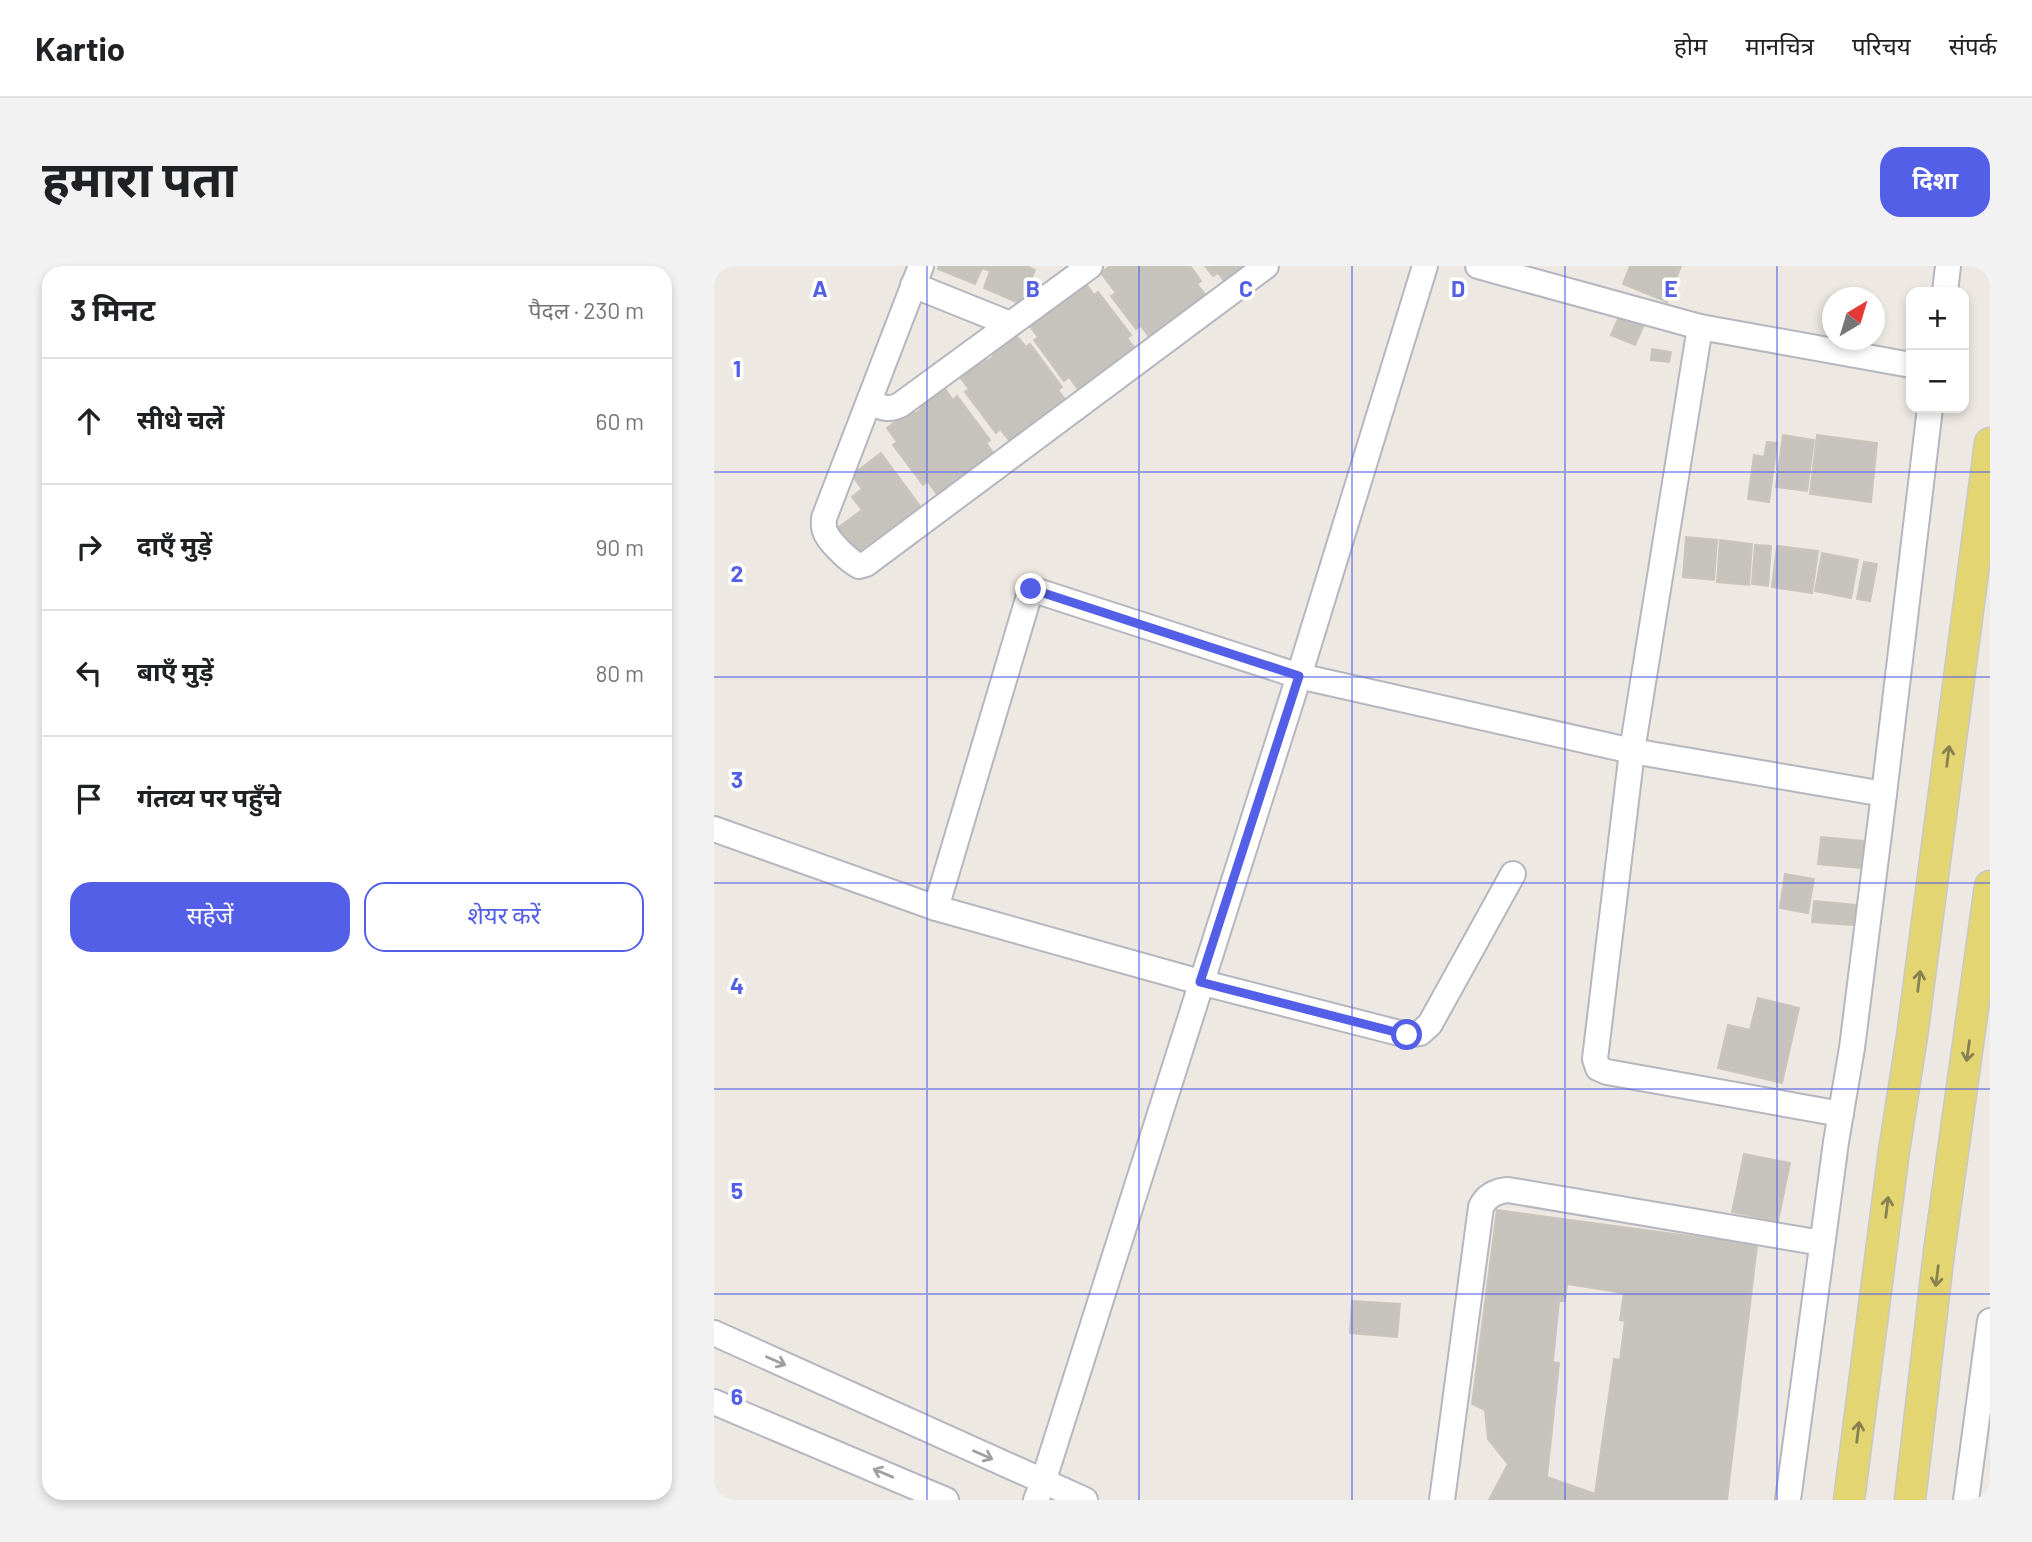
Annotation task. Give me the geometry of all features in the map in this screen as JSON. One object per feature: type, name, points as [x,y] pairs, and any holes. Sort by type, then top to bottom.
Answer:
[{"type":"main road","points":[[1849,1500],[1990,443]]},
{"type":"main road","points":[[1910,1500],[1939,1252],[1981,1017],[1990,886]]},
{"type":"street","points":[[869,402],[885,409],[893,409],[1090,266]]},
{"type":"street","points":[[1010,324],[917,276],[824,518],[827,535],[851,562],[859,566],[866,564],[1266,266]]},
{"type":"street","points":[[1039,1491],[1299,676],[1424,266]]},
{"type":"street","points":[[1478,266],[1700,327],[1906,364]]},
{"type":"street","points":[[1946,287],[1948,266]]},
{"type":"street","points":[[1700,327],[1632,751],[1595,1059],[1598,1068],[1607,1072],[1841,1114]]},
{"type":"street","points":[[1788,1500],[1822,1243],[1852,1048],[1929,413]]},
{"type":"street","points":[[936,908],[1031,589],[1299,676],[1632,751],[1884,794]]},
{"type":"street","points":[[714,829],[936,908],[1200,982],[1407,1035],[1420,1033],[1430,1024],[1513,874]]},
{"type":"street","points":[[1443,1500],[1480,1207],[1492,1194],[1508,1190],[1822,1243]]},
{"type":"street","points":[[1966,1500],[1984,1413],[1990,1321]]},
{"type":"street","points":[[714,1333],[1039,1491],[1085,1500]]},
{"type":"street","points":[[714,1402],[946,1500]]},
{"type":"building","points":[[939,266],[1027,266],[1035,270],[1021,304],[984,288],[990,271],[982,268],[975,284],[938,269]]},
{"type":"building","points":[[1110,266],[1190,266],[1201,281],[1197,284],[1207,297],[1151,339],[1141,326],[1136,329],[1111,296],[1116,293],[1101,273]]},
{"type":"building","points":[[1205,266],[1246,266],[1225,282],[1218,273],[1213,276]]},
{"type":"building","points":[[1630,266],[1681,266],[1667,302],[1623,284]]},
{"type":"building","points":[[1084,281],[1094,295],[1098,292],[1131,335],[1127,338],[1136,350],[1080,392],[1069,377],[1064,381],[1034,340],[1038,337],[1028,324],[1053,305],[1056,309],[1062,304],[1059,300]]},
{"type":"building","points":[[1622,310],[1646,320],[1635,345],[1611,335]]},
{"type":"building","points":[[1015,334],[1026,347],[1030,344],[1062,387],[1058,390],[1067,402],[1012,444],[1000,429],[996,433],[965,392],[969,389],[959,376],[984,357],[987,361],[994,356],[990,352]]},
{"type":"building","points":[[1652,349],[1671,352],[1669,362],[1651,360]]},
{"type":"building","points":[[943,386],[953,400],[957,396],[990,440],[986,443],[995,455],[939,497],[928,482],[923,485],[893,445],[897,442],[887,428],[912,409],[915,414],[921,409],[918,405]]},
{"type":"building","points":[[1783,435],[1814,440],[1807,491],[1776,487]]},
{"type":"building","points":[[1817,435],[1877,443],[1871,502],[1810,494]]},
{"type":"building","points":[[1767,442],[1777,443],[1769,502],[1748,499],[1754,455],[1764,457]]},
{"type":"building","points":[[881,453],[920,506],[854,554],[836,529],[862,510],[852,497],[862,489],[852,475]]},
{"type":"building","points":[[1686,537],[1717,540],[1714,580],[1683,577]]},
{"type":"building","points":[[1720,540],[1752,544],[1749,585],[1717,582]]},
{"type":"building","points":[[1755,545],[1771,546],[1768,586],[1752,584]]},
{"type":"building","points":[[1777,546],[1818,551],[1812,593],[1772,587]]},
{"type":"building","points":[[1822,553],[1858,560],[1851,598],[1815,591]]},
{"type":"building","points":[[1864,562],[1877,564],[1870,601],[1857,599]]},
{"type":"building","points":[[1821,837],[1874,842],[1872,869],[1818,864]]},
{"type":"building","points":[[1785,874],[1814,879],[1808,913],[1780,908]]},
{"type":"building","points":[[1814,901],[1866,906],[1865,926],[1812,922]]},
{"type":"building","points":[[1758,998],[1799,1008],[1782,1083],[1718,1068],[1728,1025],[1750,1030]]},
{"type":"building","points":[[1744,1154],[1790,1163],[1778,1221],[1732,1212]]},
{"type":"building","points":[[1497,1210],[1757,1245],[1727,1500],[1489,1500],[1508,1464],[1488,1439],[1485,1410],[1472,1404]],"holes":[[[1567,1284],[1624,1293],[1620,1320],[1625,1321],[1620,1360],[1614,1359],[1595,1494],[1547,1477],[1559,1363],[1553,1362],[1559,1301],[1565,1301]]]},
{"type":"building","points":[[1352,1301],[1400,1304],[1397,1337],[1350,1333]]},
{"type":"route","points":[[1031,589],[1299,676],[1200,982],[1407,1035]]}]
